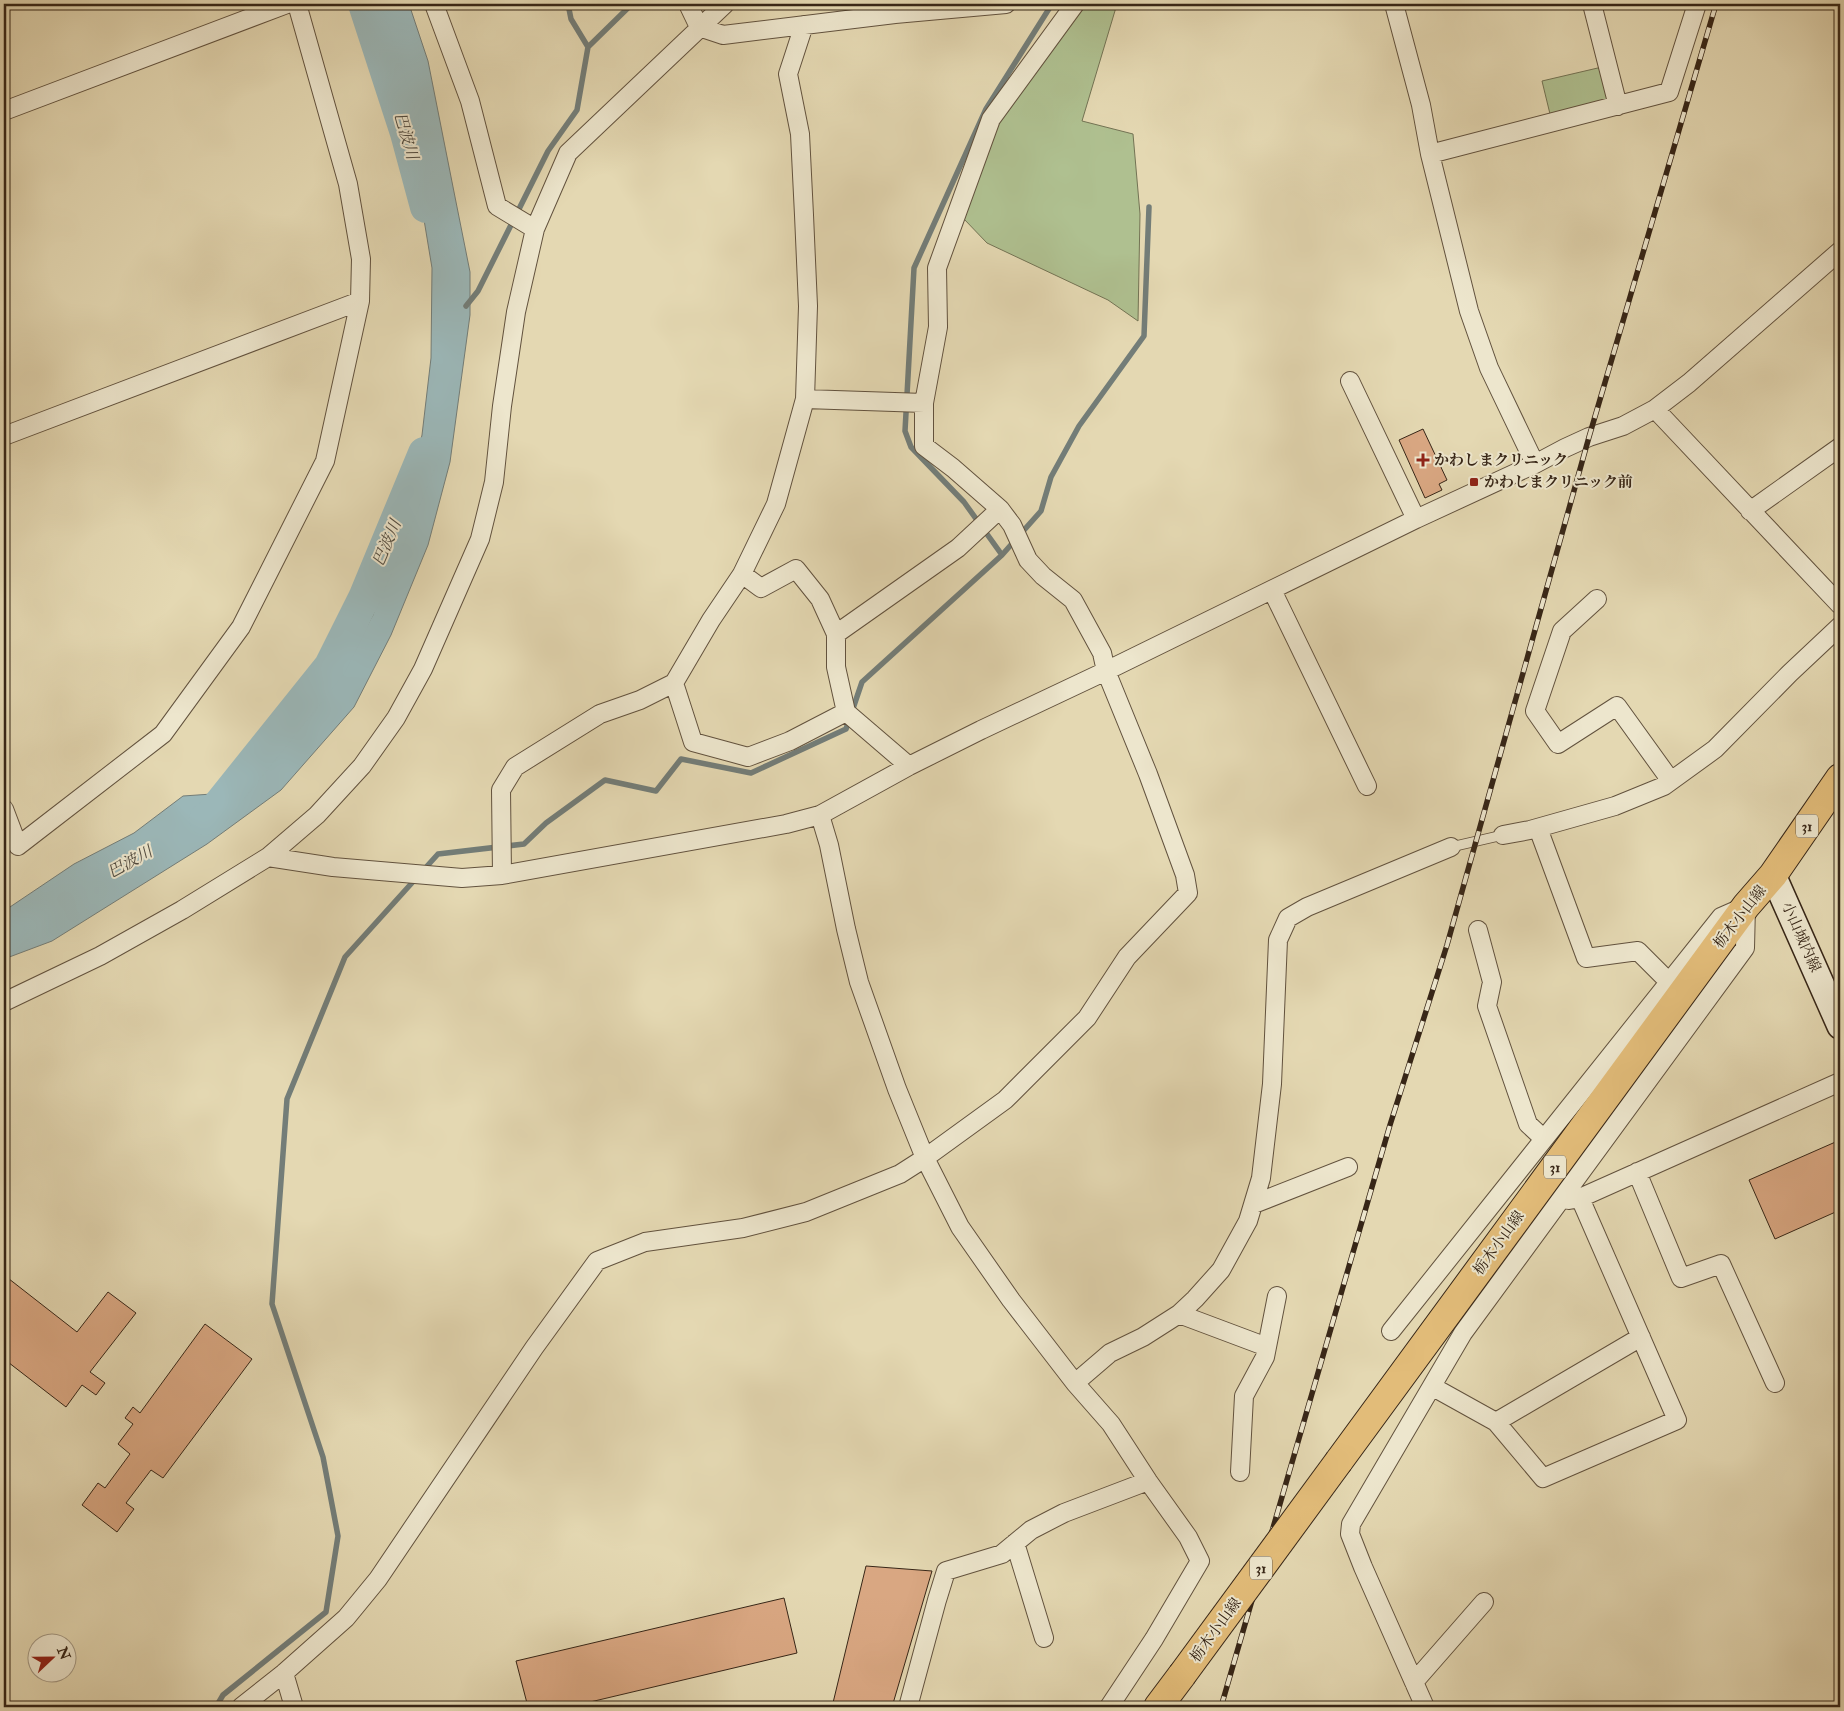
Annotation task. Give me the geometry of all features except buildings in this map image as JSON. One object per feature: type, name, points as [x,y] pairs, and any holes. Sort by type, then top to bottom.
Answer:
[{"type":"main road","name":"栃木小山線","points":[[1158,1707],[1746,906],[1773,875],[1840,778]]},
{"type":"main road","name":"小山城内線","points":[[1773,875],[1840,1026]]},
{"type":"street","points":[[4,111],[287,4]]},
{"type":"street","points":[[4,809],[18,846],[163,734],[241,627],[325,461],[360,301],[361,259],[348,184],[297,4]]},
{"type":"street","points":[[434,4],[470,101],[496,206],[535,228]]},
{"type":"street","points":[[688,4],[699,27],[723,35],[804,24],[1006,4]]},
{"type":"street","points":[[4,1002],[100,956],[182,910],[268,857],[317,815],[356,773],[390,726],[423,669],[480,539],[494,482],[502,406],[516,312],[535,228],[568,153],[725,4]]},
{"type":"street","points":[[241,1707],[284,1673],[346,1618],[378,1579],[534,1348],[597,1261],[645,1242],[743,1228],[806,1212],[900,1174],[1005,1100],[1087,1018],[1127,958],[1188,893],[1184,875],[1148,774],[1106,671],[1102,653],[1073,600],[1043,576],[1028,560],[1012,525],[1000,509],[953,468],[924,446],[924,403],[938,327],[937,268],[991,119],[1075,4]]},
{"type":"street","points":[[1394,4],[1421,105],[1430,154],[1469,312],[1489,368],[1535,464]]},
{"type":"street","points":[[1592,4],[1618,106]]},
{"type":"street","points":[[1430,154],[1669,92],[1696,4]]},
{"type":"street","points":[[502,875],[501,790],[515,767],[600,714],[640,700],[674,683],[711,620],[742,574],[776,504],[805,399],[808,306],[800,134],[788,74],[804,24]]},
{"type":"street","points":[[268,857],[333,867],[462,878],[502,875],[786,824],[820,815],[909,766],[1416,519],[1535,464],[1573,444],[1623,426],[1655,409],[1689,383],[1840,251]]},
{"type":"street","points":[[4,436],[360,301]]},
{"type":"street","points":[[1350,381],[1416,519]]},
{"type":"street","points":[[805,399],[924,403]]},
{"type":"street","points":[[1655,409],[1840,605]]},
{"type":"street","points":[[1750,511],[1840,447]]},
{"type":"street","points":[[836,634],[958,548],[1000,509]]},
{"type":"street","points":[[742,574],[761,588],[796,569],[820,599],[836,634],[836,667],[846,712],[909,766]]},
{"type":"street","points":[[1272,590],[1367,786]]},
{"type":"street","points":[[1597,599],[1562,630],[1535,711],[1558,744],[1617,706],[1672,781]]},
{"type":"street","points":[[1503,835],[1538,828],[1615,806],[1664,786],[1715,749],[1790,673],[1840,626]]},
{"type":"street","points":[[674,683],[693,742],[748,757],[790,741],[846,712]]},
{"type":"street","points":[[820,815],[830,845],[846,929],[859,982],[897,1089],[925,1158],[960,1227],[1011,1300],[1075,1383],[1111,1424],[1148,1481],[1188,1537],[1200,1560],[1154,1639],[1109,1707]]},
{"type":"street","points":[[1538,828],[1586,958],[1638,951],[1669,982]]},
{"type":"street","points":[[1075,1383],[1110,1353],[1142,1337],[1179,1314],[1221,1270],[1248,1221],[1261,1178],[1272,1084],[1278,940],[1288,918],[1307,907],[1451,847]]},
{"type":"street","points":[[1391,1331],[1721,917],[1746,906],[1746,948],[1463,1333],[1351,1524],[1350,1534],[1363,1567],[1425,1707]]},
{"type":"street","points":[[1478,930],[1492,982],[1486,1006],[1528,1124],[1544,1139]]},
{"type":"street","points":[[1559,1203],[1580,1198],[1840,1082]]},
{"type":"street","points":[[1254,1204],[1348,1167]]},
{"type":"street","points":[[1637,1172],[1681,1278],[1721,1264],[1776,1383]]},
{"type":"street","points":[[1432,1387],[1496,1422],[1543,1478],[1677,1420],[1580,1198]]},
{"type":"street","points":[[1240,1472],[1244,1396],[1265,1357],[1277,1296]]},
{"type":"street","points":[[1179,1314],[1267,1347]]},
{"type":"street","points":[[1496,1422],[1642,1337]]},
{"type":"street","points":[[908,1707],[946,1571],[1002,1554],[1031,1530],[1064,1514],[1148,1481]]},
{"type":"street","points":[[1015,1542],[1044,1638]]},
{"type":"street","points":[[1414,1682],[1484,1602]]},
{"type":"street","points":[[284,1673],[294,1707]]},
{"type":"lane","points":[[1451,847],[1503,835]]},
{"type":"lane","points":[[4,1187],[4,1195]]},
{"type":"green space","points":[[1083,4],[1117,4],[1082,121],[1133,134],[1140,214],[1138,321],[1108,300],[987,243],[964,219],[997,125]]},
{"type":"green space","points":[[1602,67],[1611,100],[1550,114],[1542,81]]},
{"type":"water","points":[[372,4],[409,4],[428,61],[470,272],[470,315],[450,462],[428,545],[391,635],[354,707],[281,790],[207,844],[52,941],[4,959],[4,911],[74,864],[134,833],[183,796],[212,794],[252,779],[290,736],[341,672],[373,615],[397,541],[422,435],[431,358],[432,268],[407,117]]},
{"type":"waterway","name":"巴波川","points":[[364,4],[406,133],[426,207]]},
{"type":"waterway","points":[[466,306],[478,291],[548,151],[577,110],[588,47],[571,19],[568,4]]},
{"type":"waterway","points":[[588,47],[632,4]]},
{"type":"waterway","points":[[216,1707],[223,1695],[326,1612],[338,1536],[323,1457],[272,1304],[287,1099],[345,957],[438,854],[524,844],[546,823],[605,780],[656,791],[681,759],[751,773],[846,729],[862,682],[1002,555],[964,502],[911,447],[905,431],[914,268],[986,109],[1052,4]]},
{"type":"waterway","points":[[1002,555],[1041,511],[1051,477],[1079,426],[1144,336],[1149,207]]},
{"type":"waterway","name":"巴波川","points":[[205,819],[209,817],[330,666],[364,598],[424,453]]},
{"type":"railway","points":[[1221,1707],[1390,1125],[1447,945],[1589,437],[1716,4]]},
{"type":"place","name":"かわしまクリニック","points":[[1423,460]]},
{"type":"place","name":"かわしまクリニック前","points":[[1474,482]]}]
